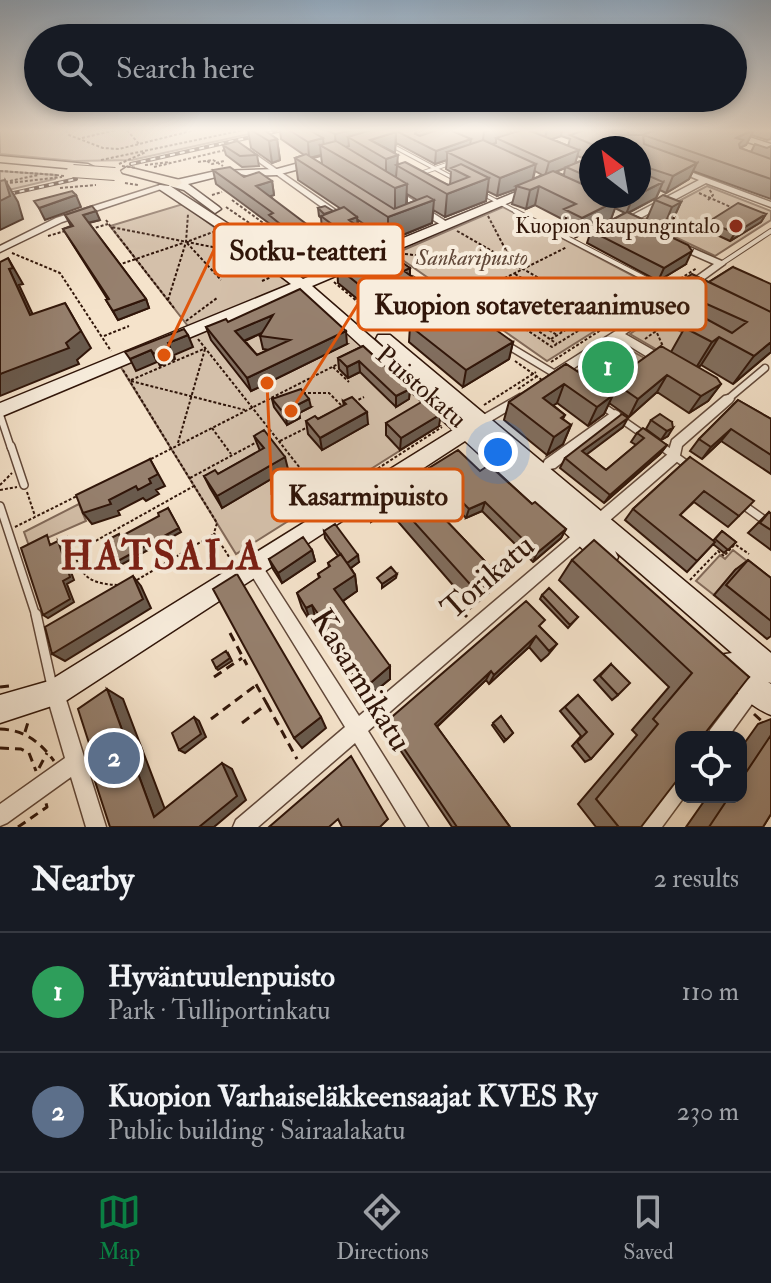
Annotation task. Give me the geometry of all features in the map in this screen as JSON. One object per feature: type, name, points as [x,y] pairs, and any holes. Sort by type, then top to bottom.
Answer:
[{"type":"main road","points":[[6,169],[73,176],[123,171]]},
{"type":"main road","points":[[110,169],[169,185],[216,174],[277,172],[290,169]]},
{"type":"main road","points":[[0,413],[192,331],[246,315],[546,183]]},
{"type":"main road","name":"Puistokatu","points":[[169,185],[226,228],[317,282],[764,689]]},
{"type":"main road","points":[[0,709],[55,693],[474,425]]},
{"type":"main road","name":"Puistokatu","points":[[590,529],[702,641],[764,689]]},
{"type":"street","points":[[272,169],[380,254]]},
{"type":"street","points":[[676,169],[771,205]]},
{"type":"street","points":[[529,175],[546,183]]},
{"type":"street","points":[[638,225],[622,219],[705,180]]},
{"type":"street","points":[[2,250],[59,220],[169,185]]},
{"type":"street","points":[[385,186],[450,227]]},
{"type":"street","points":[[544,382],[559,376],[616,328],[679,297],[721,264],[668,240]]},
{"type":"street","points":[[616,328],[669,361]]},
{"type":"street","points":[[474,425],[532,391]]},
{"type":"street","name":"Torikatu","points":[[243,827],[674,456],[676,444],[728,400]]},
{"type":"street","points":[[550,464],[615,415]]},
{"type":"street","name":"Kasarmikatu","points":[[246,570],[357,730],[418,827]]},
{"type":"street","points":[[723,731],[764,689]]},
{"type":"street","points":[[55,693],[69,767],[96,827]]},
{"type":"street","points":[[0,816],[69,767]]},
{"type":"street","points":[[649,827],[675,793]]},
{"type":"lane","points":[[409,178],[435,169],[464,184]]},
{"type":"lane","points":[[474,189],[573,244],[679,297]]},
{"type":"lane","points":[[721,264],[771,231]]},
{"type":"lane","points":[[573,244],[585,238]]},
{"type":"lane","points":[[721,264],[734,270]]},
{"type":"lane","points":[[411,277],[466,316]]},
{"type":"lane","points":[[501,340],[536,365],[559,376]]},
{"type":"lane","name":"Torikatu","points":[[728,400],[765,368]]},
{"type":"lane","points":[[596,401],[701,475]]},
{"type":"lane","points":[[0,413],[24,485]]},
{"type":"lane","points":[[735,499],[771,525]]},
{"type":"lane","points":[[0,506],[43,636],[55,693]]},
{"type":"path","points":[[5,169],[56,175]]},
{"type":"path","points":[[123,171],[137,169]]},
{"type":"path","points":[[123,171],[211,196],[222,192]]},
{"type":"path","points":[[0,184],[44,174]]},
{"type":"path","points":[[0,184],[73,176]]},
{"type":"path","points":[[73,176],[60,188],[102,184]]},
{"type":"path","points":[[710,191],[718,196]]},
{"type":"path","points":[[697,192],[708,200],[743,212]]},
{"type":"path","points":[[708,200],[713,195]]},
{"type":"path","points":[[232,200],[266,225],[260,230]]},
{"type":"path","points":[[223,204],[260,230],[317,282]]},
{"type":"path","points":[[724,210],[729,207]]},
{"type":"path","points":[[168,300],[186,242],[189,213],[192,216]]},
{"type":"path","points":[[489,217],[512,262]]},
{"type":"path","points":[[106,220],[174,308]]},
{"type":"path","points":[[118,265],[215,232],[204,224]]},
{"type":"path","points":[[81,231],[110,226],[238,252],[226,242]]},
{"type":"path","points":[[668,228],[676,226],[686,231],[692,228]]},
{"type":"path","points":[[450,227],[604,315],[616,328]]},
{"type":"path","points":[[186,242],[221,280]]},
{"type":"path","points":[[466,301],[463,299],[573,244]]},
{"type":"path","points":[[2,250],[60,273],[113,355]]},
{"type":"path","points":[[404,254],[524,269]]},
{"type":"path","points":[[248,259],[272,277],[262,281]]},
{"type":"path","points":[[600,331],[616,328],[703,264]]},
{"type":"path","points":[[245,271],[258,266]]},
{"type":"path","points":[[514,273],[605,328]]},
{"type":"path","points":[[492,307],[543,280]]},
{"type":"path","points":[[499,311],[540,289]]},
{"type":"path","points":[[506,316],[547,293]]},
{"type":"path","points":[[454,307],[477,296],[552,347],[604,315]]},
{"type":"path","points":[[513,296],[573,334]]},
{"type":"path","points":[[513,321],[554,297]]},
{"type":"path","points":[[217,298],[192,331],[319,492]]},
{"type":"path","points":[[520,325],[562,302]]},
{"type":"path","points":[[556,305],[588,325]]},
{"type":"path","points":[[551,308],[575,324]]},
{"type":"path","points":[[541,314],[566,330]]},
{"type":"path","points":[[531,319],[557,335]]},
{"type":"path","points":[[648,320],[657,330],[669,361]]},
{"type":"path","points":[[550,339],[581,321]]},
{"type":"path","points":[[526,323],[557,344]]},
{"type":"path","points":[[102,337],[129,326]]},
{"type":"path","points":[[641,341],[657,330]]},
{"type":"path","points":[[625,353],[587,380],[625,379],[626,346]]},
{"type":"path","points":[[130,380],[206,348]]},
{"type":"path","points":[[178,445],[206,348]]},
{"type":"path","points":[[144,462],[347,360]]},
{"type":"path","points":[[333,367],[349,382]]},
{"type":"path","points":[[123,370],[217,523],[214,533],[130,584]]},
{"type":"path","points":[[130,380],[246,411]]},
{"type":"path","points":[[282,392],[329,393],[344,408],[364,397]]},
{"type":"path","points":[[212,428],[232,455]]},
{"type":"path","points":[[279,442],[305,428]]},
{"type":"path","points":[[189,478],[259,441]]},
{"type":"path","points":[[0,488],[18,466]]},
{"type":"path","points":[[0,488],[24,485],[36,517]]},
{"type":"path","points":[[74,553],[194,486]]},
{"type":"path","points":[[8,531],[76,496]]},
{"type":"path","points":[[214,533],[246,570]]},
{"type":"path","points":[[67,536],[87,580],[95,584],[120,584]]},
{"type":"path","points":[[728,539],[749,554]]},
{"type":"path","points":[[690,581],[718,551],[724,556],[735,544]]},
{"type":"path","points":[[450,596],[468,617]]},
{"type":"path","points":[[230,633],[247,665]]},
{"type":"path","points":[[214,677],[243,657]]},
{"type":"path","points":[[253,679],[297,760]]},
{"type":"path","points":[[211,719],[256,686]]},
{"type":"path","points":[[764,689],[771,719]]},
{"type":"path","points":[[764,689],[771,729]]},
{"type":"path","points":[[242,723],[267,704]]},
{"type":"path","points":[[25,733],[32,712]]},
{"type":"path","points":[[0,729],[16,729],[25,733],[69,767]]},
{"type":"path","points":[[0,748],[15,748]]},
{"type":"path","points":[[37,772],[47,751]]},
{"type":"path","points":[[18,827],[47,807]]},
{"type":"green space","points":[[0,171],[56,175],[55,179],[0,192]]},
{"type":"green space","points":[[707,186],[771,211],[771,220],[715,256],[641,221]]},
{"type":"green space","points":[[183,204],[311,299],[439,414],[439,426],[236,554],[117,361],[191,330],[110,226]]},
{"type":"green space","name":"Sankaripuisto","points":[[503,207],[660,290],[547,361],[394,254]]},
{"type":"green space","points":[[655,317],[692,338],[668,356],[630,334]]},
{"type":"green space","points":[[618,343],[646,359],[594,397],[567,378]]},
{"type":"green space","points":[[79,504],[86,521],[29,546],[24,532]]},
{"type":"green space","points":[[733,550],[757,569],[749,578],[736,569],[714,595],[696,581],[720,555],[725,559]]},
{"type":"building","points":[[232,169],[244,177],[259,172],[272,181],[256,186],[313,229],[295,236],[269,215],[273,213],[213,170]]},
{"type":"building","points":[[312,169],[329,169],[394,209],[427,196],[434,200],[388,217]]},
{"type":"building","points":[[361,169],[382,169],[407,184],[395,188]]},
{"type":"building","points":[[402,169],[417,169],[448,185],[469,177],[452,169],[470,169],[489,178],[447,194]]},
{"type":"building","points":[[481,169],[524,169],[500,178]]},
{"type":"building","points":[[651,169],[651,169],[687,169],[673,176]]},
{"type":"building","points":[[741,169],[771,169],[771,179]]},
{"type":"building","points":[[553,171],[579,183],[579,208],[602,208],[582,218],[564,209],[576,204],[539,186],[530,190],[516,186]]},
{"type":"building","points":[[651,177],[663,182],[651,188]]},
{"type":"building","points":[[5,180],[10,196],[0,201],[0,181]]},
{"type":"building","points":[[72,191],[76,195],[39,208],[34,201]]},
{"type":"building","points":[[663,195],[681,202],[672,207],[655,200]]},
{"type":"building","points":[[738,203],[766,214],[735,233],[708,222]]},
{"type":"building","points":[[92,206],[96,211],[83,215],[146,299],[113,311],[106,300],[109,299],[63,229],[73,226],[65,215]]},
{"type":"building","points":[[325,206],[333,211],[324,214],[318,208]]},
{"type":"building","points":[[344,207],[357,217],[349,220],[360,228],[345,234],[321,216]]},
{"type":"building","points":[[627,212],[655,225],[652,228],[688,245],[692,251],[664,268],[591,231]]},
{"type":"building","points":[[378,245],[410,268],[404,271],[418,281],[378,300],[337,267],[352,261],[359,266],[377,258],[366,250]]},
{"type":"building","points":[[8,258],[13,268],[9,269],[30,315],[65,303],[81,331],[66,343],[69,348],[0,374],[0,262]]},
{"type":"building","points":[[733,267],[771,284],[771,312],[709,282]]},
{"type":"building","points":[[692,274],[771,312],[771,342],[754,356],[719,337],[712,342],[685,328],[701,316],[732,333],[747,322],[671,288]]},
{"type":"building","points":[[300,289],[346,331],[247,378],[206,327],[226,319],[228,322]],"holes":[[[273,315],[260,336],[290,340],[257,355],[235,331]]]},
{"type":"building","points":[[457,302],[513,342],[466,370],[410,326]]},
{"type":"building","points":[[184,329],[188,335],[168,343],[170,347],[154,354],[151,350],[130,359],[125,352]]},
{"type":"building","points":[[363,346],[410,389],[396,396],[359,361],[347,367],[338,358]]},
{"type":"building","points":[[661,346],[717,378],[721,384],[701,396],[667,375],[638,399],[612,381]]},
{"type":"building","points":[[566,364],[613,395],[597,407],[564,384],[543,398],[565,415],[561,418],[571,425],[554,437],[509,402]]},
{"type":"building","points":[[301,389],[309,399],[295,406],[299,410],[286,416],[272,399]]},
{"type":"building","points":[[352,397],[367,412],[320,438],[306,421],[315,416],[318,419],[346,404],[343,401]]},
{"type":"building","points":[[425,400],[441,414],[401,438],[386,423]]},
{"type":"building","points":[[738,400],[771,419],[771,455],[731,429],[711,447],[699,439]]},
{"type":"building","points":[[622,414],[628,418],[582,451],[606,470],[644,438],[637,433],[643,428],[667,445],[610,495],[565,458]]},
{"type":"building","points":[[660,414],[672,422],[673,428],[667,431],[651,420]]},
{"type":"building","points":[[264,430],[285,457],[217,496],[204,476],[215,470],[218,474],[264,448],[254,436]]},
{"type":"building","points":[[458,450],[480,471],[489,465],[532,504],[535,502],[566,529],[537,553],[485,502],[469,509],[429,468]]},
{"type":"building","points":[[690,457],[754,501],[739,516],[704,491],[680,515],[715,542],[697,561],[633,509]]},
{"type":"building","points":[[150,459],[158,474],[149,479],[151,483],[138,490],[136,486],[109,500],[111,504],[83,513],[76,495]]},
{"type":"building","points":[[401,473],[498,575],[477,592],[388,493],[370,505],[363,497]]},
{"type":"building","points":[[168,508],[179,528],[116,562],[107,540],[119,534],[120,537]]},
{"type":"building","points":[[769,512],[771,514],[771,530],[760,523]]},
{"type":"building","points":[[335,524],[358,555],[347,563],[324,531]]},
{"type":"building","points":[[722,531],[736,542],[728,550],[715,539]]},
{"type":"building","points":[[47,535],[50,545],[58,541],[70,577],[63,581],[70,599],[43,615],[21,548]]},
{"type":"building","points":[[303,537],[312,550],[278,573],[269,559]]},
{"type":"building","points":[[594,540],[749,677],[707,731],[675,731],[675,783],[641,827],[617,827],[596,799],[658,724],[653,719],[692,673],[572,560]]},
{"type":"building","points":[[341,554],[355,575],[334,589],[390,666],[367,686],[312,605],[306,608],[297,593],[320,577],[318,574],[330,566],[328,563]]},
{"type":"building","points":[[748,560],[771,578],[771,621],[726,585]]},
{"type":"building","points":[[391,567],[397,574],[382,584],[377,578]]},
{"type":"building","points":[[237,574],[321,717],[294,738],[213,589]]},
{"type":"building","points":[[133,576],[143,599],[52,654],[45,627]]},
{"type":"building","points":[[549,588],[578,617],[570,625],[542,595]]},
{"type":"building","points":[[526,601],[545,620],[539,626],[557,644],[549,651],[536,636],[494,675],[491,671],[435,724],[510,827],[457,827],[386,722]]},
{"type":"building","points":[[226,651],[230,658],[216,668],[212,660]]},
{"type":"building","points":[[611,664],[630,683],[618,695],[600,676]]},
{"type":"building","points":[[107,689],[154,817],[222,763],[237,796],[199,827],[110,827],[92,772],[97,768],[78,709]]},
{"type":"building","points":[[578,695],[613,734],[591,759],[577,742],[587,732],[565,707]]},
{"type":"building","points":[[501,716],[513,733],[506,740],[493,723]]},
{"type":"building","points":[[194,717],[201,734],[179,750],[172,733]]},
{"type":"building","points":[[771,735],[771,814],[763,827],[709,827],[725,803],[747,803],[747,771]]},
{"type":"building","points":[[351,756],[388,819],[380,827],[342,827],[338,819],[329,827],[269,827]]},
{"type":"railway","points":[[0,196],[76,179]]},
{"type":"place","name":"Kuopion kaupungintalo","points":[[736,226]]},
{"type":"place","name":"Sotku-teatteri","points":[[164,355]]},
{"type":"place","name":"Hyväntuulenpuisto","points":[[608,367]]},
{"type":"place","name":"Kasarmipuisto","points":[[267,383]]},
{"type":"place","name":"Kuopion sotaveteraanimuseo","points":[[291,411]]},
{"type":"place","name":"Kuopion Varhaiseläkkeensaajat KVES Ry","points":[[114,758]]},
{"type":"district","name":"HATSALA","points":[[162,556]]}]
